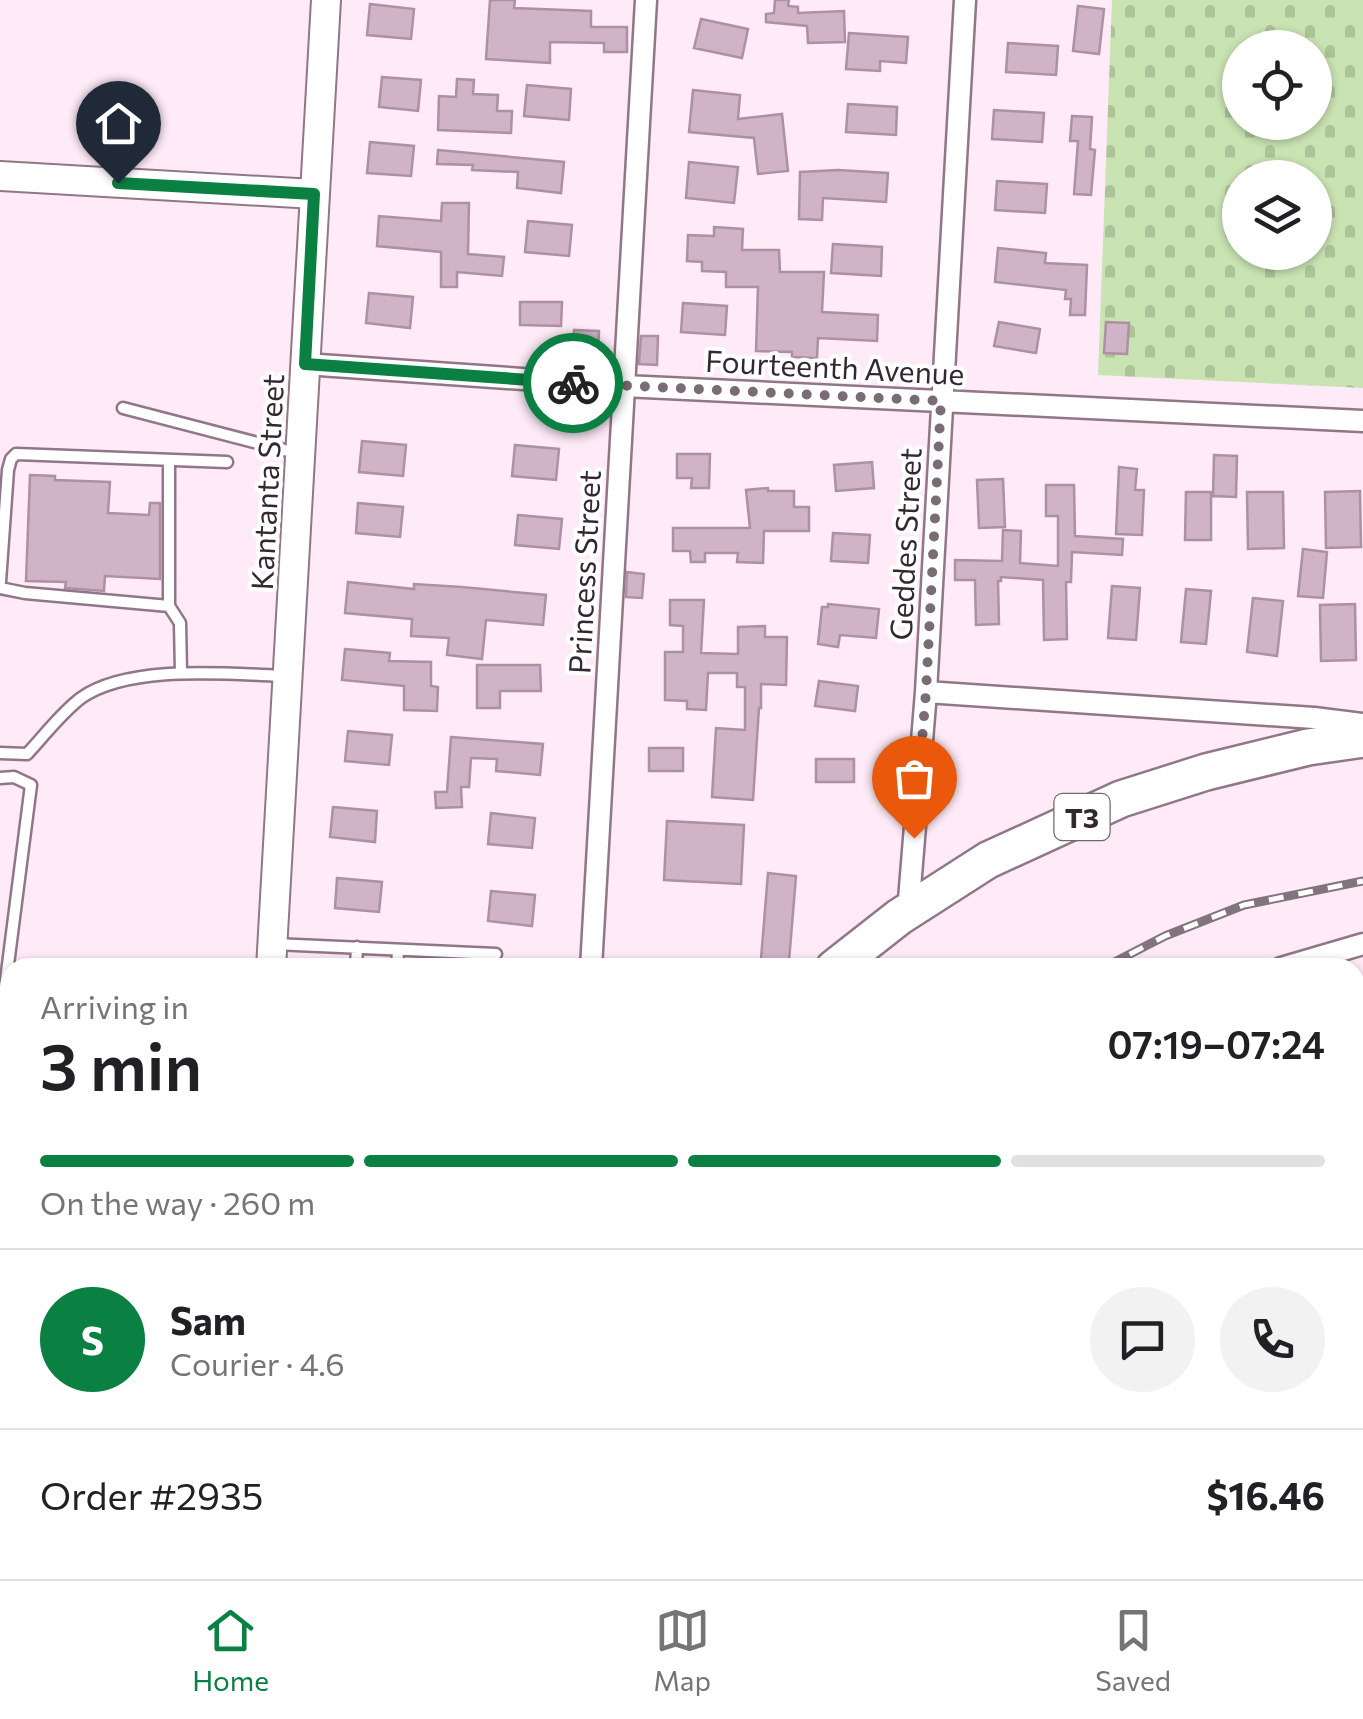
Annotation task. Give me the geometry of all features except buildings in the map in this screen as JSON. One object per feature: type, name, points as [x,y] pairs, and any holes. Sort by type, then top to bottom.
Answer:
[{"type":"highway","name":"T3","points":[[847,958],[908,912],[988,860],[1121,799],[1206,772],[1363,739]]},
{"type":"highway","name":"T3","points":[[885,958],[1000,880],[1130,820],[1212,794],[1363,762]]},
{"type":"street","name":"Kantanta Street","points":[[272,956],[326,0]]},
{"type":"street","name":"Princess Street","points":[[592,958],[646,0]]},
{"type":"street","name":"Geddes Street","points":[[908,912],[926,692],[965,0]]},
{"type":"street","points":[[0,176],[314,194]]},
{"type":"street","name":"Fourteenth Avenue","points":[[305,364],[624,386],[1363,421]]},
{"type":"street","points":[[926,692],[1363,724]]},
{"type":"street","points":[[1315,958],[1363,944]]},
{"type":"lane","points":[[122,408],[300,454]]},
{"type":"lane","points":[[169,606],[25,593],[0,585],[11,459],[16,454],[226,462]]},
{"type":"lane","points":[[169,460],[169,606],[180,624],[181,672]]},
{"type":"lane","points":[[0,753],[28,754],[78,700],[104,685],[181,672],[288,676]]},
{"type":"lane","points":[[0,778],[14,777],[31,785],[9,958]]},
{"type":"lane","points":[[272,956],[357,948],[496,954]]},
{"type":"lane","points":[[356,958],[357,948]]},
{"type":"lane","points":[[398,950],[398,958]]},
{"type":"lane","points":[[460,952],[460,958]]},
{"type":"green space","points":[[1112,0],[1363,0],[1363,388],[1098,375]]},
{"type":"railway","points":[[1122,958],[1165,936],[1244,905],[1363,881]]},
{"type":"way so far","points":[[573,383],[941,401],[914,838]]},
{"type":"route","points":[[118,183],[314,194],[305,364],[573,383]]}]
